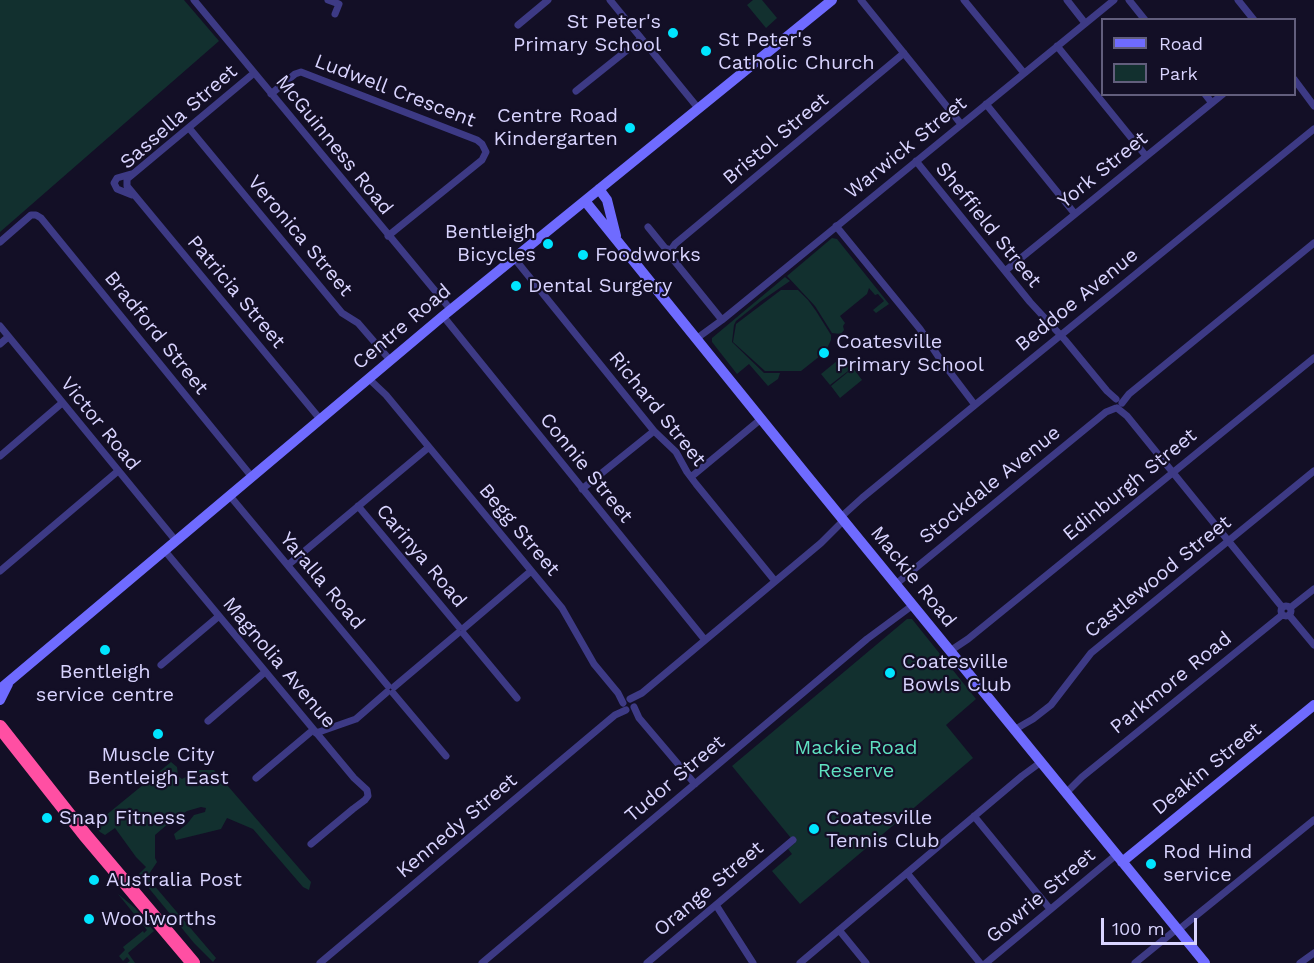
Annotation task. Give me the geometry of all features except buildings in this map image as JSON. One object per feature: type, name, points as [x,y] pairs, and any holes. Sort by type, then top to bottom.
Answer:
[{"type":"highway","points":[[0,727],[71,818],[189,960]]},
{"type":"street","name":"McGuinness Road","points":[[194,0],[388,236],[447,313]]},
{"type":"street","points":[[328,0],[339,2],[335,14]]},
{"type":"street","points":[[518,25],[548,0]]},
{"type":"street","points":[[610,0],[698,108]]},
{"type":"street","name":"Centre Road","points":[[3,685],[390,360],[832,0]]},
{"type":"street","points":[[861,0],[962,124]]},
{"type":"street","points":[[964,0],[1024,74]]},
{"type":"street","points":[[1066,0],[1085,23]]},
{"type":"street","name":"Warwick Street","points":[[698,340],[700,336],[1114,0]]},
{"type":"street","points":[[1129,0],[1142,18]]},
{"type":"street","points":[[1238,0],[1252,18]]},
{"type":"street","points":[[576,91],[641,39]]},
{"type":"street","points":[[1057,46],[1146,156]]},
{"type":"street","name":"Bristol Street","points":[[671,250],[904,53]]},
{"type":"street","name":"Ludwell Crescent","points":[[271,94],[295,74],[301,72],[467,136],[482,144],[486,152],[482,160],[388,236]]},
{"type":"street","name":"Sassella Street","points":[[127,186],[128,179],[254,73]]},
{"type":"street","points":[[1296,82],[1314,105]]},
{"type":"street","points":[[1207,96],[1212,103]]},
{"type":"street","name":"York Street","points":[[1005,271],[1221,96]]},
{"type":"street","points":[[986,104],[1075,214]]},
{"type":"street","name":"Veronica Street","points":[[189,128],[342,313],[358,323],[390,360]]},
{"type":"street","name":"Beddoe Avenue","points":[[842,519],[862,498],[1314,129]]},
{"type":"street","name":"Sheffield Street","points":[[916,161],[1030,302],[1117,403]]},
{"type":"street","points":[[134,174],[117,178],[114,183],[117,189],[134,196]]},
{"type":"street","name":"Patricia Street","points":[[127,186],[320,419]]},
{"type":"street","name":"Mackie Road","points":[[599,189],[607,200],[617,240]]},
{"type":"street","name":"Mackie Road","points":[[585,201],[1204,963]]},
{"type":"street","name":"Bradford Street","points":[[0,242],[32,215],[41,218],[252,477]]},
{"type":"street","points":[[648,226],[665,248],[671,250],[672,258],[721,321]]},
{"type":"street","points":[[836,226],[920,329],[975,405]]},
{"type":"street","name":"Stockdale Avenue","points":[[896,584],[1314,243]]},
{"type":"street","name":"Richard Street","points":[[514,258],[654,431],[676,452],[691,477],[775,581]]},
{"type":"street","name":"Connie Street","points":[[447,313],[582,489],[705,640]]},
{"type":"street","name":"Victor Road","points":[[0,326],[176,541]]},
{"type":"street","points":[[0,344],[8,337]]},
{"type":"street","name":"Edinburgh Street","points":[[951,652],[1314,358]]},
{"type":"street","name":"Begg Street","points":[[370,377],[564,611],[594,664],[695,784]]},
{"type":"street","points":[[0,456],[62,403]]},
{"type":"street","points":[[1117,403],[1314,645]]},
{"type":"street","points":[[691,477],[761,419]]},
{"type":"street","points":[[582,489],[654,431]]},
{"type":"street","points":[[288,566],[429,447]]},
{"type":"street","points":[[0,571],[118,471]]},
{"type":"street","name":"Castlewood Street","points":[[1016,732],[1051,705],[1091,653],[1314,471]]},
{"type":"street","name":"Yaralla Road","points":[[230,496],[446,756]]},
{"type":"street","name":"Carinya Road","points":[[358,506],[517,698]]},
{"type":"street","points":[[628,705],[821,543],[842,519]]},
{"type":"street","name":"Magnolia Avenue","points":[[165,550],[354,778],[367,790],[368,795],[365,800],[311,844]]},
{"type":"street","points":[[256,778],[315,731],[356,719],[531,571]]},
{"type":"street","name":"Parkmore Road","points":[[1064,791],[1314,589]]},
{"type":"street","name":"Tudor Street","points":[[482,963],[911,603]]},
{"type":"street","points":[[162,665],[219,616]]},
{"type":"street","points":[[208,721],[265,672]]},
{"type":"street","points":[[0,700],[3,685]]},
{"type":"street","name":"Kennedy Street","points":[[320,963],[628,705]]},
{"type":"street","name":"Deakin Street","points":[[1119,858],[1314,705]]},
{"type":"street","points":[[800,963],[1040,761]]},
{"type":"street","points":[[974,816],[1050,909]]},
{"type":"street","points":[[1135,963],[1314,820]]},
{"type":"street","name":"Orange Street","points":[[647,963],[793,840]]},
{"type":"street","name":"Gowrie Street","points":[[986,963],[1050,909],[1119,858]]},
{"type":"street","points":[[907,873],[980,963]]},
{"type":"street","points":[[716,905],[753,963]]},
{"type":"street","points":[[839,930],[866,963]]},
{"type":"street","points":[[1300,963],[1314,952]]},
{"type":"green space","points":[[0,0],[184,0],[219,41],[0,232]]},
{"type":"green space","points":[[753,0],[762,0],[777,18],[766,28],[747,5]]},
{"type":"green space","points":[[832,238],[837,239],[889,304],[876,313],[873,310],[884,301],[869,288],[867,294],[840,316],[845,323],[841,334],[832,333],[815,306],[787,276]]},
{"type":"green space","points":[[785,277],[790,281],[761,301],[734,325],[732,342],[764,373],[780,373],[778,379],[768,386],[749,364],[737,374],[712,342],[712,338]]},
{"type":"green space","points":[[781,290],[798,290],[808,300],[831,335],[825,352],[801,371],[765,371],[733,342],[736,324]]},
{"type":"green space","points":[[843,356],[852,368],[830,385],[821,374]]},
{"type":"green space","points":[[853,368],[862,380],[840,398],[831,386]]},
{"type":"green space","name":"Mackie Road Reserve","points":[[907,619],[912,619],[976,699],[946,725],[973,758],[800,904],[772,871],[792,854],[788,849],[795,843],[732,766]]},
{"type":"green space","points":[[171,762],[177,767],[178,776],[182,779],[199,770],[214,770],[311,882],[309,890],[303,887],[253,829],[227,818],[221,829],[176,840],[174,834],[194,815],[205,812],[206,808],[187,811],[169,823],[155,835],[157,862],[147,877],[216,958],[213,962],[194,943],[138,875],[146,867],[115,828],[105,835],[94,825]]},
{"type":"green space","points":[[118,894],[135,908],[154,931],[128,953],[135,963],[127,963],[130,961],[127,957],[123,961],[119,956],[125,950],[123,947],[147,930]]},
{"type":"place","name":"St Peter's Primary School","points":[[673,33]]},
{"type":"place","name":"St Peter's Catholic Church","points":[[706,51]]},
{"type":"place","name":"Centre Road Kindergarten","points":[[630,128]]},
{"type":"place","name":"Bentleigh Bicycles","points":[[548,244]]},
{"type":"place","name":"Foodworks","points":[[583,255]]},
{"type":"place","name":"Dental Surgery","points":[[516,286]]},
{"type":"place","name":"Coatesville Primary School","points":[[824,353]]},
{"type":"place","name":"Bentleigh service centre","points":[[105,650]]},
{"type":"place","name":"Coatesville Bowls Club","points":[[890,673]]},
{"type":"place","name":"Muscle City Bentleigh East","points":[[158,734]]},
{"type":"place","name":"Snap Fitness","points":[[47,818]]},
{"type":"place","name":"Coatesville Tennis Club","points":[[814,829]]},
{"type":"place","name":"Rod Hind service","points":[[1151,864]]},
{"type":"place","name":"Australia Post","points":[[94,880]]},
{"type":"place","name":"Woolworths","points":[[89,919]]}]
